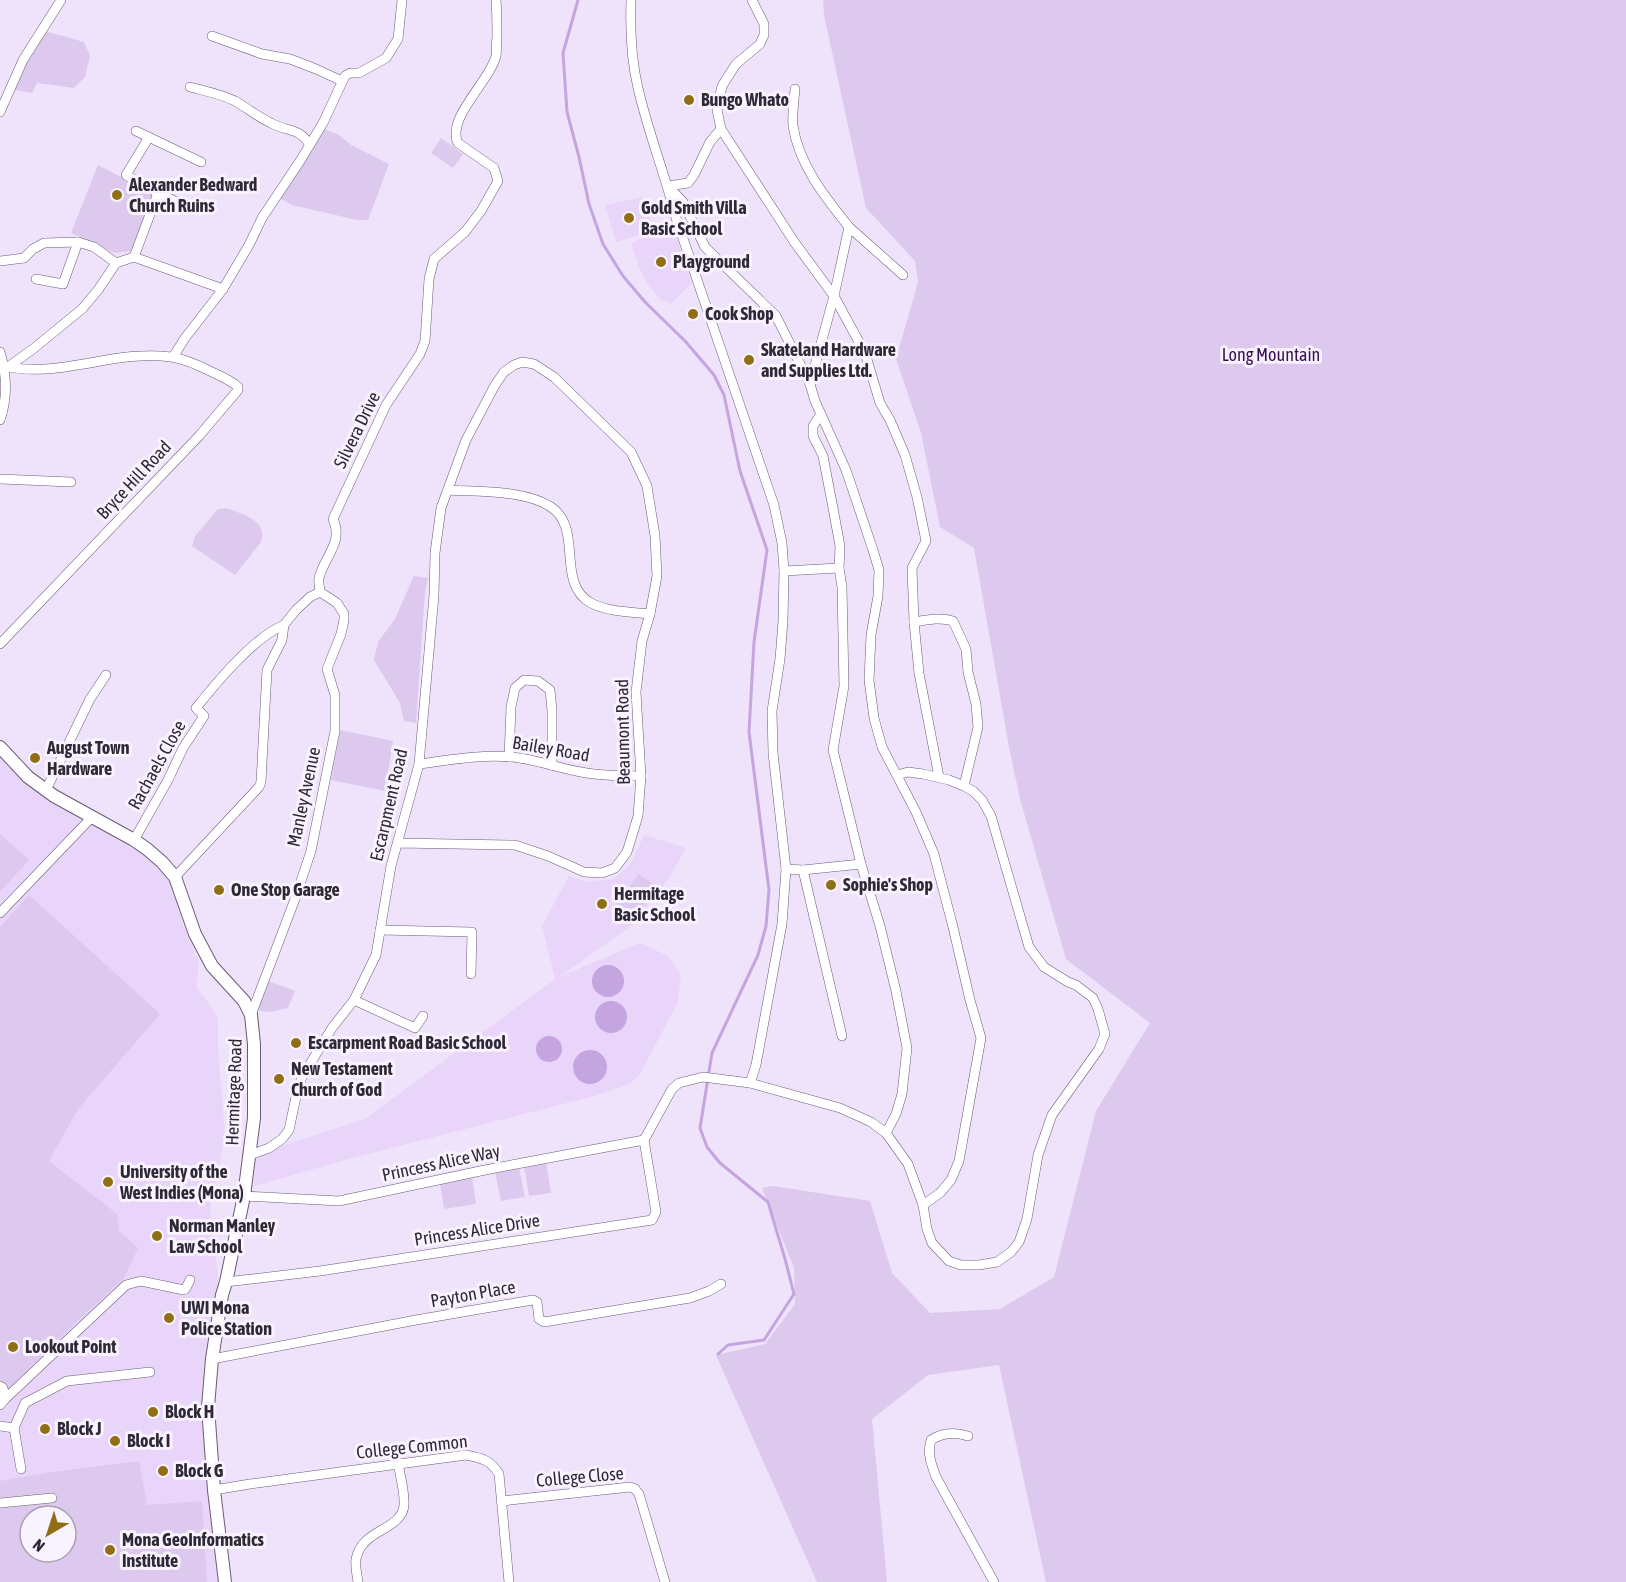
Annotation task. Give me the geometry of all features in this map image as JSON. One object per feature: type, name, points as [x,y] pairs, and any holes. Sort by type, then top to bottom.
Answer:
[{"type":"street","points":[[0,112],[4,89],[61,0]]},
{"type":"street","points":[[6,367],[39,369],[134,356],[173,357],[184,338],[223,289],[262,218],[310,145],[342,81],[347,74],[359,74],[386,58],[398,39],[402,0]]},
{"type":"street","name":"Silvera Drive","points":[[320,592],[318,581],[320,574],[335,544],[337,527],[333,519],[386,405],[420,354],[425,341],[429,279],[434,259],[465,232],[481,211],[498,181],[494,168],[459,143],[455,131],[469,103],[492,67],[497,54],[496,0]]},
{"type":"street","points":[[631,0],[630,37],[637,86],[649,133],[774,505],[782,543],[783,621],[772,711],[772,742],[786,869],[782,924],[756,1065],[750,1083]]},
{"type":"street","points":[[752,0],[764,24],[764,34],[760,44],[736,64],[722,86],[717,110],[721,129],[795,243],[834,296],[865,353],[880,403],[905,455],[926,541],[912,567],[914,622],[919,673],[939,777]]},
{"type":"street","points":[[212,36],[262,54],[290,59],[342,81]]},
{"type":"street","points":[[190,87],[228,98],[280,128],[297,131],[310,145]]},
{"type":"street","points":[[795,88],[793,124],[800,154],[825,197],[849,227],[903,275]]},
{"type":"street","points":[[668,186],[688,183],[710,142],[721,129]]},
{"type":"street","points":[[136,131],[201,162]]},
{"type":"street","points":[[149,137],[126,175],[192,209]]},
{"type":"street","points":[[668,186],[683,202],[705,247],[776,316],[810,384],[820,414],[846,470],[879,570],[868,680],[874,718],[882,747],[916,812],[934,854],[981,1038],[959,1161],[951,1180],[923,1205]]},
{"type":"street","points":[[134,257],[158,193]]},
{"type":"street","points":[[810,384],[834,296],[849,227]]},
{"type":"street","points":[[0,261],[24,258],[44,243],[78,242],[94,247],[116,263]]},
{"type":"street","points":[[36,279],[63,284],[78,242]]},
{"type":"street","points":[[6,367],[82,309],[116,263],[134,257],[223,289]]},
{"type":"street","points":[[0,352],[6,367],[7,380],[0,420]]},
{"type":"street","name":"Bryce Hill Road","points":[[0,644],[199,436],[238,390],[237,385],[230,381],[173,357]]},
{"type":"street","name":"Beaumont Road","points":[[398,843],[515,845],[584,872],[602,873],[615,868],[627,852],[638,816],[641,776],[636,692],[642,640],[650,614],[657,576],[655,536],[647,486],[631,452],[554,377],[534,364],[522,362],[514,364]]},
{"type":"street","name":"Escarpment Road","points":[[250,1155],[269,1148],[282,1139],[289,1130],[302,1077],[332,1029],[354,1000],[376,955],[391,866],[418,764],[434,595],[435,553],[441,508],[466,440],[490,394],[504,372],[514,364]]},
{"type":"street","points":[[820,414],[813,426],[813,436],[823,456],[833,507],[840,546],[839,568],[842,587],[844,686],[833,750],[861,864],[888,958],[907,1048],[902,1095],[896,1114],[886,1133]]},
{"type":"street","points":[[0,479],[70,482]]},
{"type":"street","points":[[448,490],[522,495],[550,506],[561,514],[567,531],[573,580],[580,595],[593,604],[611,609],[650,614]]},
{"type":"street","points":[[784,571],[839,568]]},
{"type":"street","points":[[175,878],[259,787],[267,670],[282,640],[284,625],[310,597],[320,592]]},
{"type":"street","name":"Manley Avenue","points":[[251,1015],[311,851],[335,731],[335,695],[327,669],[340,634],[344,614],[337,603],[320,592]]},
{"type":"street","points":[[914,622],[933,619],[953,621],[966,649],[978,727],[964,786]]},
{"type":"street","name":"Rachaels Close","points":[[134,840],[168,780],[183,748],[204,716],[195,708],[213,686],[252,647],[273,630],[284,625]]},
{"type":"street","points":[[46,790],[90,699],[106,675]]},
{"type":"street","points":[[509,757],[514,688],[524,680],[538,681],[549,690],[552,710],[552,765]]},
{"type":"street","name":"Hermitage Road","points":[[0,747],[28,777],[46,790],[134,840],[162,862],[175,878],[195,934],[212,966],[244,1001],[251,1015],[254,1044],[254,1118],[250,1155],[244,1196],[222,1295],[208,1407],[214,1490],[225,1582]]},
{"type":"street","name":"Bailey Road","points":[[418,764],[478,757],[509,757],[528,759],[580,772],[616,777],[641,776]]},
{"type":"street","points":[[644,1140],[672,1089],[679,1083],[708,1077],[750,1083],[840,1108],[871,1122],[886,1133],[908,1164],[923,1205],[932,1243],[948,1261],[961,1265],[997,1262],[1011,1252],[1019,1242],[1027,1219],[1038,1155],[1052,1115],[1099,1049],[1105,1034],[1093,998],[1076,985],[1044,967],[1029,946],[991,816],[982,800],[964,786],[939,777],[908,771],[897,775]]},
{"type":"street","points":[[0,913],[92,817]]},
{"type":"street","points":[[786,869],[803,870],[861,864]]},
{"type":"street","points":[[803,870],[842,1036]]},
{"type":"street","points":[[380,930],[472,932],[471,974]]},
{"type":"street","points":[[354,1000],[415,1028],[423,1016]]},
{"type":"street","name":"Princess Alice Way","points":[[244,1196],[339,1201],[644,1140]]},
{"type":"street","name":"Princess Alice Drive","points":[[226,1282],[320,1271],[652,1220],[656,1212],[644,1140]]},
{"type":"street","points":[[3,1402],[126,1285],[141,1281],[184,1290],[190,1280]]},
{"type":"street","name":"Payton Place","points":[[213,1359],[533,1300],[537,1302],[539,1319],[544,1322],[690,1298],[722,1284]]},
{"type":"street","points":[[21,1469],[14,1428],[26,1403],[67,1381],[150,1372]]},
{"type":"street","points":[[0,1386],[3,1388],[3,1402]]},
{"type":"street","points":[[0,1426],[14,1428]]},
{"type":"street","points":[[968,1436],[957,1432],[937,1436],[931,1440],[928,1450],[929,1460],[936,1477],[994,1582]]},
{"type":"street","name":"College Common","points":[[214,1490],[398,1463],[466,1455],[483,1458],[490,1462],[499,1474],[509,1582]]},
{"type":"street","points":[[358,1582],[356,1560],[366,1540],[397,1521],[402,1513],[404,1504],[398,1463]]},
{"type":"street","name":"College Close","points":[[502,1501],[630,1486],[639,1494],[665,1582]]},
{"type":"street","points":[[0,1503],[52,1498]]},
{"type":"shaded area","name":"Gold Smith Villa Basic School","points":[[643,197],[654,230],[616,242],[605,205]]},
{"type":"shaded area","name":"Playground","points":[[675,233],[692,283],[671,304],[660,299],[649,286],[640,270],[631,244],[642,238]]},
{"type":"shaded area","name":"University of the West Indies (Mona)","points":[[0,739],[8,750],[46,782],[135,834],[174,886],[182,922],[199,964],[196,987],[218,1019],[218,1049],[225,1135],[210,1209],[221,1302],[208,1359],[221,1582],[0,1582]]},
{"type":"shaded area","points":[[644,835],[686,848],[667,881],[630,927],[559,977],[640,943],[668,956],[681,975],[678,1002],[640,1074],[630,1084],[598,1095],[348,1159],[254,1186],[257,1154],[365,1119],[555,979],[542,926],[569,876],[587,882],[613,879],[630,865]]},
{"type":"shaded area","points":[[608,965],[619,970],[624,981],[619,992],[608,997],[597,992],[592,981],[597,970]]},
{"type":"shaded area","points":[[611,1001],[622,1006],[627,1017],[622,1028],[611,1033],[600,1028],[595,1017],[600,1006]]},
{"type":"shaded area","points":[[549,1036],[558,1040],[562,1049],[558,1058],[549,1062],[540,1058],[536,1049],[540,1040]]},
{"type":"shaded area","points":[[590,1050],[602,1055],[607,1067],[602,1079],[590,1084],[578,1079],[573,1067],[578,1055]]},
{"type":"green space","name":"Long Mountain","points":[[823,0],[1626,0],[1626,1582],[1046,1582],[999,1365],[928,1375],[872,1419],[887,1582],[817,1582],[716,1355],[765,1344],[795,1304],[794,1268],[762,1188],[773,1186],[870,1201],[892,1273],[930,1313],[1000,1309],[1054,1277],[1096,1111],[1150,1023],[1066,959],[1020,799],[974,548],[940,527],[921,433],[896,359],[918,282],[915,261],[866,208],[824,15]]},
{"type":"green space","points":[[45,31],[84,42],[90,56],[85,77],[74,88],[37,83],[32,93],[15,90],[16,82]]},
{"type":"green space","points":[[321,128],[339,135],[351,145],[389,164],[368,220],[357,220],[292,205],[279,198]]},
{"type":"green space","points":[[441,138],[463,154],[453,168],[431,153]]},
{"type":"green space","points":[[98,165],[154,194],[132,251],[115,253],[71,233]]},
{"type":"green space","points":[[226,508],[252,519],[261,528],[262,534],[261,542],[235,575],[192,546],[195,536],[218,509]]},
{"type":"green space","points":[[414,576],[428,578],[425,592],[416,723],[404,721],[400,703],[374,660],[378,642],[395,619]]},
{"type":"green space","points":[[340,730],[393,741],[385,791],[331,780]]},
{"type":"green space","points":[[0,834],[29,860],[0,892]]},
{"type":"green space","points":[[639,874],[657,887],[631,921],[613,908]]},
{"type":"green space","points":[[29,895],[160,1014],[78,1109],[49,1161],[117,1214],[119,1231],[138,1248],[124,1278],[0,1397],[0,927]]},
{"type":"green space","points":[[263,979],[295,991],[288,1008],[270,1012],[254,1010]]},
{"type":"green space","points":[[546,1162],[551,1193],[529,1196],[524,1166]]},
{"type":"green space","points":[[519,1168],[525,1197],[501,1201],[495,1172]]},
{"type":"green space","points":[[472,1177],[476,1204],[444,1209],[440,1182]]},
{"type":"green space","points":[[139,1461],[147,1505],[202,1501],[207,1582],[0,1582],[0,1481]]},
{"type":"waterway","points":[[578,0],[563,53],[567,112],[589,204],[603,244],[623,276],[714,375],[724,395],[740,471],[767,550],[754,642],[749,732],[769,890],[766,926],[758,955],[712,1053],[700,1128],[707,1147],[720,1163],[768,1202],[794,1294],[764,1340],[728,1345],[718,1354]]},
{"type":"place","name":"Bungo Whato","points":[[689,100]]},
{"type":"place","name":"Alexander Bedward Church Ruins","points":[[117,195]]},
{"type":"place","name":"Gold Smith Villa Basic School","points":[[629,218]]},
{"type":"place","name":"Playground","points":[[661,262]]},
{"type":"place","name":"Cook Shop","points":[[693,314]]},
{"type":"place","name":"Skateland Hardware and Supplies Ltd.","points":[[749,360]]},
{"type":"place","name":"August Town Hardware","points":[[35,758]]},
{"type":"place","name":"Sophie's Shop","points":[[831,885]]},
{"type":"place","name":"One Stop Garage","points":[[219,890]]},
{"type":"place","name":"Hermitage Basic School","points":[[602,904]]},
{"type":"place","name":"Escarpment Road Basic School","points":[[296,1043]]},
{"type":"place","name":"New Testament Church of God","points":[[279,1079]]},
{"type":"place","name":"University of the West Indies (Mona)","points":[[108,1182]]},
{"type":"place","name":"Norman Manley Law School","points":[[157,1236]]},
{"type":"place","name":"UWI Mona Police Station","points":[[169,1318]]},
{"type":"place","name":"Lookout Point","points":[[13,1347]]},
{"type":"place","name":"Block H","points":[[153,1412]]},
{"type":"place","name":"Block J","points":[[45,1429]]},
{"type":"place","name":"Block I","points":[[115,1441]]},
{"type":"place","name":"Block G","points":[[163,1471]]},
{"type":"place","name":"Mona GeoInformatics Institute","points":[[110,1550]]}]
